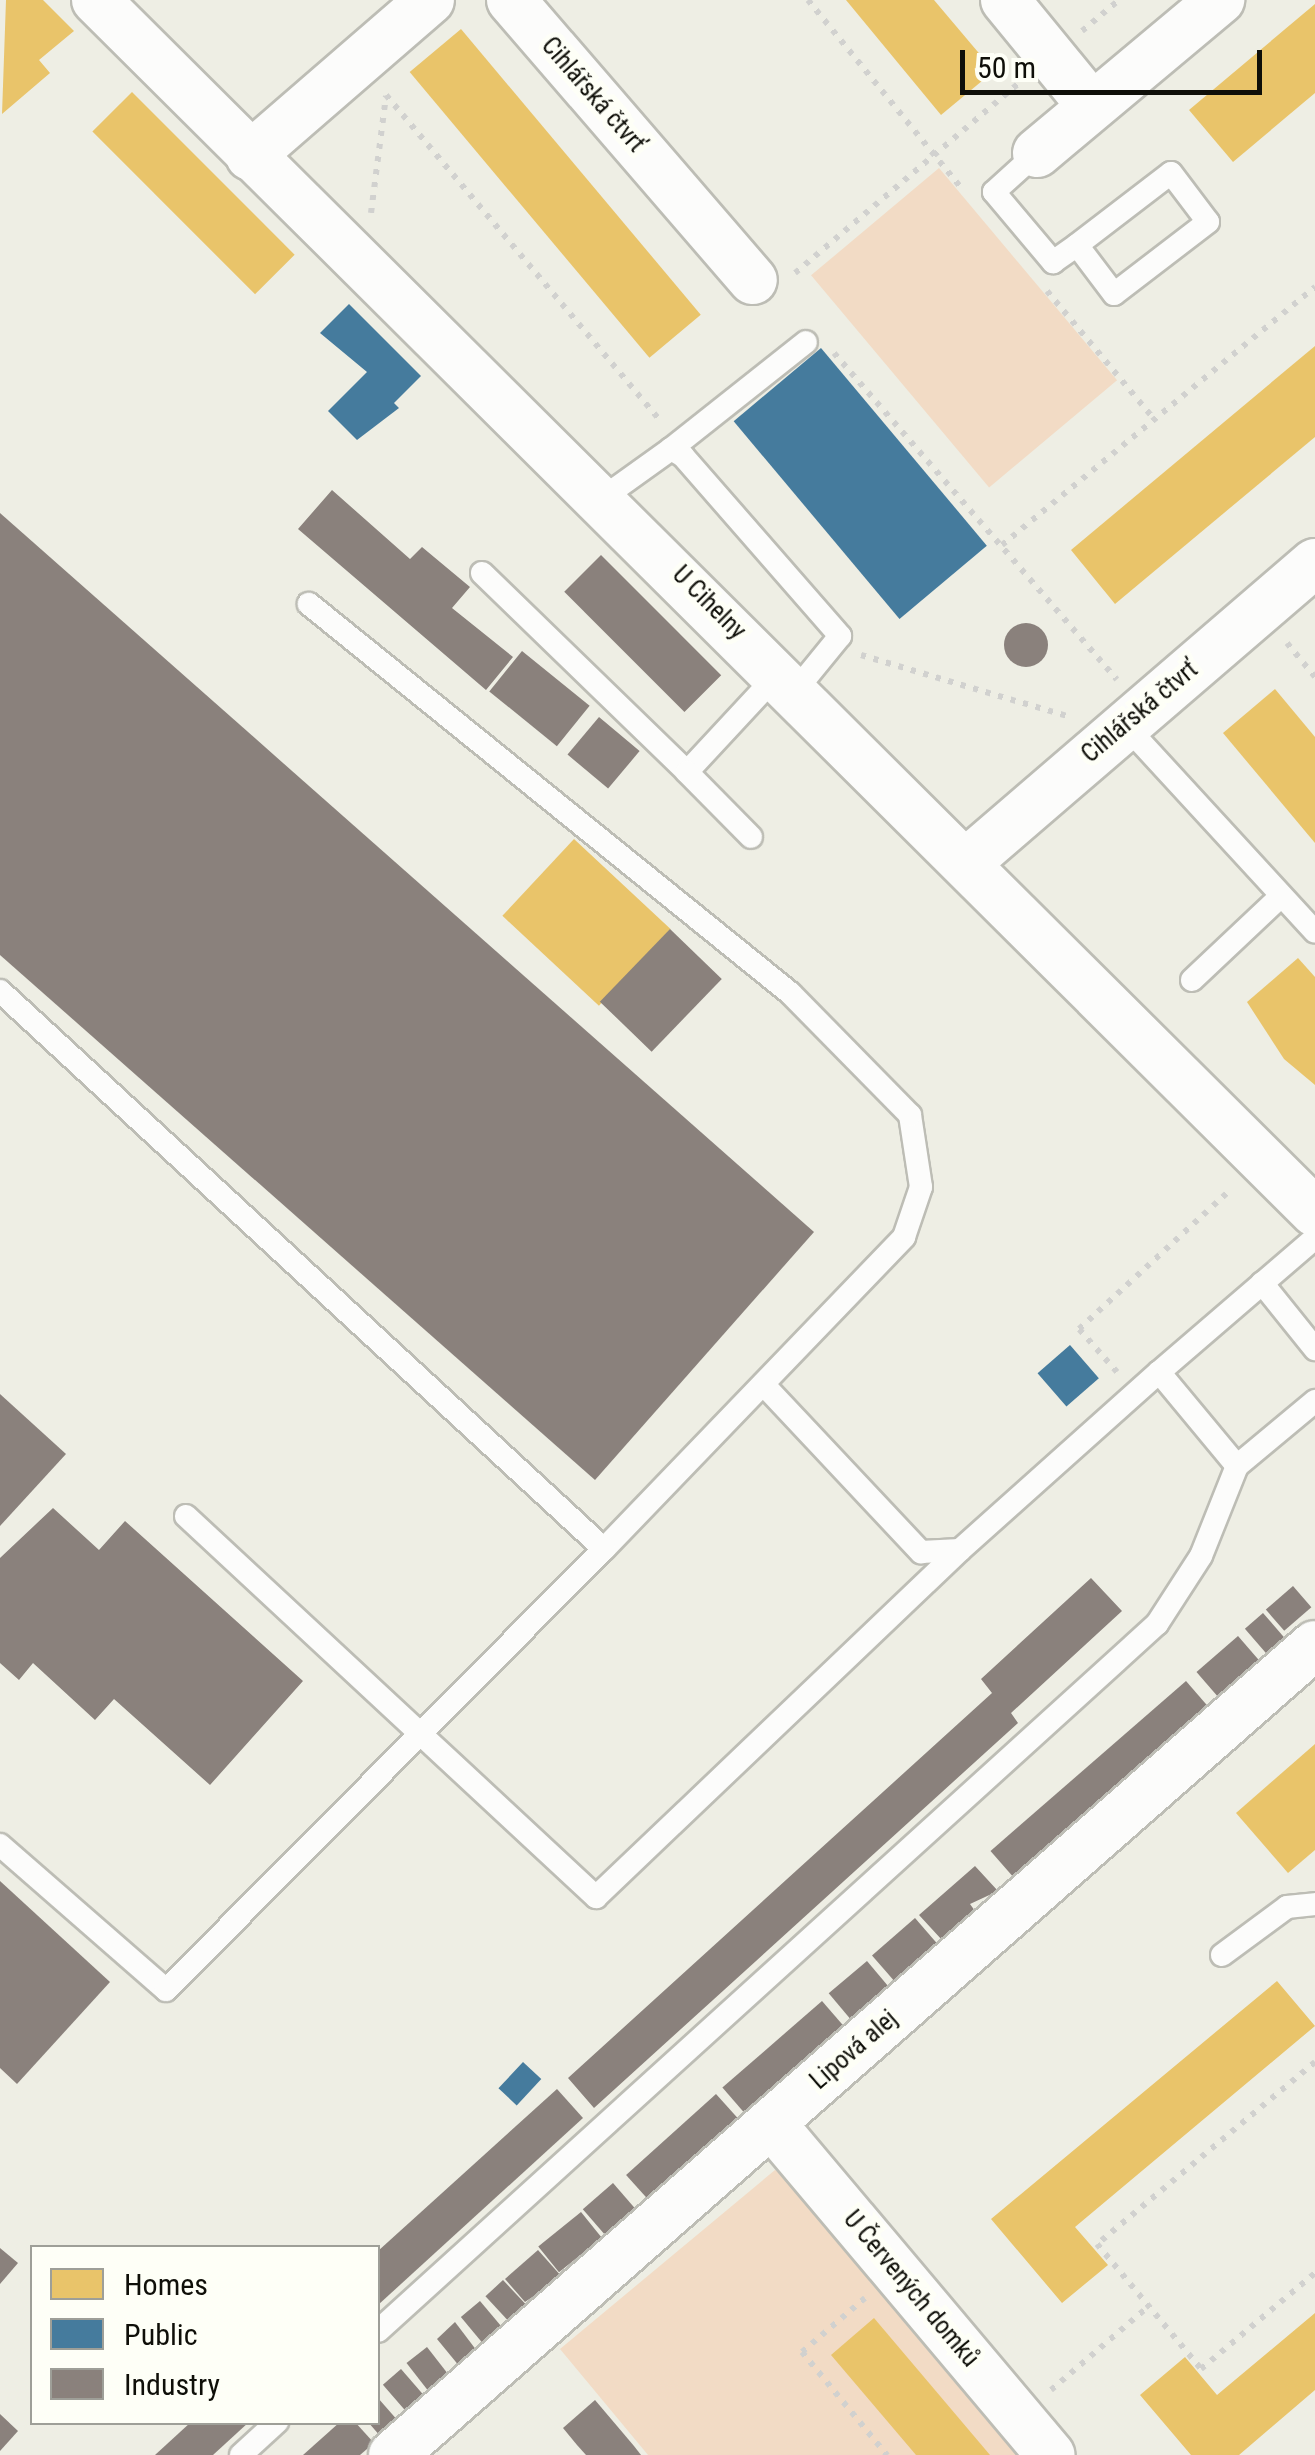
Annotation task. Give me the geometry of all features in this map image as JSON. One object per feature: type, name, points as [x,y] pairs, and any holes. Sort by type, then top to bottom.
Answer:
[{"type":"street","name":"U Cihelny","points":[[96,0],[250,156],[604,497],[1315,1212]]},
{"type":"street","points":[[250,156],[430,0]]},
{"type":"street","name":"Cihlářská čtvrť","points":[[511,0],[768,282]]},
{"type":"street","points":[[1005,0],[1091,105]]},
{"type":"street","points":[[1038,153],[1220,0]]},
{"type":"street","name":"Cihlářská čtvrť","points":[[966,863],[1119,719],[1315,563]]},
{"type":"street","name":"Lipová alej","points":[[393,2455],[1315,1644]]},
{"type":"street","name":"U Červených domků","points":[[771,2123],[1051,2455]]},
{"type":"lane","points":[[1038,153],[994,192],[1053,262],[1172,173],[1208,222],[1114,294],[1077,245]]},
{"type":"lane","points":[[604,497],[806,342]]},
{"type":"lane","points":[[675,446],[840,636],[836,647],[787,682],[688,772]]},
{"type":"lane","points":[[482,573],[751,837]]},
{"type":"lane","points":[[0,1845],[166,1990],[604,1549],[904,1237],[921,1187],[910,1115],[790,993],[309,604]]},
{"type":"lane","points":[[1119,719],[1315,932]]},
{"type":"lane","points":[[1192,980],[1282,896]]},
{"type":"lane","points":[[0,990],[604,1549]]},
{"type":"lane","points":[[186,1516],[422,1730],[596,1897],[960,1550],[1315,1238]]},
{"type":"lane","points":[[1262,1283],[1315,1349]]},
{"type":"lane","points":[[1159,1372],[1237,1466]]},
{"type":"lane","points":[[763,1384],[921,1552],[960,1550]]},
{"type":"lane","points":[[380,2329],[1157,1624],[1202,1556],[1237,1466],[1315,1401]]},
{"type":"lane","points":[[1222,1955],[1286,1907],[1315,1904]]},
{"type":"lane","points":[[241,2455],[273,2425]]},
{"type":"path","points":[[808,0],[934,155]]},
{"type":"path","points":[[768,282],[934,155],[1119,0]]},
{"type":"path","points":[[376,82],[675,446]]},
{"type":"path","points":[[369,225],[386,95]]},
{"type":"path","points":[[1002,545],[1315,287]]},
{"type":"path","points":[[806,342],[817,333],[1002,545],[1119,719]]},
{"type":"path","points":[[836,647],[1119,719]]},
{"type":"path","points":[[1135,1393],[1079,1329],[1242,1179]]},
{"type":"path","points":[[1315,2062],[1097,2244],[1201,2369],[1315,2274]]},
{"type":"path","points":[[887,2455],[802,2352],[896,2271]]},
{"type":"path","points":[[1019,2417],[1149,2306]]},
{"type":"shaded area","points":[[939,168],[1117,380],[989,488],[811,275]]},
{"type":"shaded area","points":[[775,2170],[809,2189],[1033,2455],[648,2455],[560,2349]]},
{"type":"building: Homes","points":[[6,0],[43,0],[74,31],[39,60],[50,73],[2,114]]},
{"type":"building: Homes","points":[[846,0],[934,0],[994,71],[941,115]]},
{"type":"building: Homes","points":[[1315,4],[1315,93],[1233,162],[1189,110]]},
{"type":"building: Homes","points":[[461,29],[701,315],[649,358],[410,72]]},
{"type":"building: Homes","points":[[132,92],[295,255],[255,294],[92,132]]},
{"type":"building: Homes","points":[[1315,346],[1315,437],[1115,604],[1071,550]]},
{"type":"building: Homes","points":[[1275,689],[1315,737],[1315,843],[1223,733]]},
{"type":"building: Homes","points":[[574,839],[671,929],[599,1006],[502,916]]},
{"type":"building: Homes","points":[[1298,958],[1315,977],[1315,1085],[1284,1059],[1247,1002]]},
{"type":"building: Homes","points":[[1315,1744],[1315,1850],[1288,1873],[1236,1813]]},
{"type":"building: Homes","points":[[1277,1981],[1315,2026],[1075,2227],[1108,2265],[1062,2303],[991,2219]]},
{"type":"building: Homes","points":[[1315,2313],[1315,2390],[1239,2455],[1191,2455],[1140,2395],[1185,2357],[1217,2395]]},
{"type":"building: Homes","points":[[874,2318],[990,2455],[916,2455],[831,2355]]},
{"type":"building: Public","points":[[349,304],[421,376],[394,403],[399,408],[357,440],[328,411],[367,372],[320,333]]},
{"type":"building: Public","points":[[821,348],[987,546],[900,619],[734,421]]},
{"type":"building: Public","points":[[1070,1345],[1099,1378],[1066,1406],[1038,1373]]},
{"type":"building: Public","points":[[523,2062],[541,2079],[517,2105],[498,2088]]},
{"type":"building: Industry","points":[[332,490],[410,559],[422,547],[470,587],[452,608],[513,657],[486,690],[298,529]]},
{"type":"building: Industry","points":[[0,513],[814,1232],[595,1480],[0,955]]},
{"type":"building: Industry","points":[[601,555],[721,675],[684,712],[564,592]]},
{"type":"building: Industry","points":[[1026,623],[1042,629],[1048,645],[1042,661],[1026,667],[1010,661],[1004,645],[1010,629]]},
{"type":"building: Industry","points":[[522,651],[590,706],[557,746],[489,691]]},
{"type":"building: Industry","points":[[599,717],[640,751],[608,789],[568,755]]},
{"type":"building: Industry","points":[[670,929],[722,979],[652,1052],[600,1002]]},
{"type":"building: Industry","points":[[0,1394],[66,1454],[0,1526]]},
{"type":"building: Industry","points":[[53,1508],[99,1550],[125,1521],[303,1681],[210,1785],[114,1699],[95,1720],[33,1663],[19,1680],[0,1663],[0,1558]]},
{"type":"building: Industry","points":[[1091,1578],[1122,1611],[1011,1713],[1018,1723],[594,2108],[568,2078],[992,1693],[981,1679]]},
{"type":"building: Industry","points":[[1293,1586],[1311,1607],[1284,1631],[1266,1610]]},
{"type":"building: Industry","points":[[1263,1613],[1286,1639],[1268,1655],[1245,1629]]},
{"type":"building: Industry","points":[[1238,1636],[1260,1661],[1218,1697],[1196,1672]]},
{"type":"building: Industry","points":[[1186,1681],[1209,1707],[1013,1877],[991,1851]]},
{"type":"building: Industry","points":[[975,1866],[998,1891],[970,1904],[975,1911],[942,1940],[919,1915]]},
{"type":"building: Industry","points":[[0,1881],[110,1982],[17,2084],[0,2068]]},
{"type":"building: Industry","points":[[915,1918],[938,1944],[895,1982],[872,1955]]},
{"type":"building: Industry","points":[[867,1961],[889,1988],[851,2020],[829,1993]]},
{"type":"building: Industry","points":[[822,2001],[845,2027],[745,2114],[722,2088]]},
{"type":"building: Industry","points":[[557,2089],[583,2118],[380,2303],[380,2249]]},
{"type":"building: Industry","points":[[716,2094],[740,2121],[650,2202],[626,2175]]},
{"type":"building: Industry","points":[[613,2183],[637,2211],[607,2237],[583,2209]]},
{"type":"building: Industry","points":[[581,2212],[602,2238],[559,2272],[538,2247]]},
{"type":"building: Industry","points":[[0,2248],[18,2263],[0,2284]]},
{"type":"building: Industry","points":[[538,2250],[562,2277],[525,2302],[505,2279]]},
{"type":"building: Industry","points":[[503,2280],[528,2307],[511,2323],[485,2296]]},
{"type":"building: Industry","points":[[480,2301],[502,2328],[483,2344],[461,2317]]},
{"type":"building: Industry","points":[[455,2322],[477,2351],[460,2367],[437,2339]]},
{"type":"building: Industry","points":[[427,2347],[450,2376],[429,2392],[407,2363]]},
{"type":"building: Industry","points":[[401,2369],[426,2398],[408,2413],[383,2385]]},
{"type":"building: Industry","points":[[380,2400],[399,2422],[381,2437],[371,2425],[380,2425]]},
{"type":"building: Industry","points":[[595,2400],[641,2455],[586,2455],[577,2445],[563,2428]]},
{"type":"building: Industry","points":[[0,2414],[18,2431],[0,2451]]},
{"type":"building: Industry","points":[[188,2425],[246,2425],[213,2455],[155,2455]]},
{"type":"building: Industry","points":[[337,2425],[358,2425],[374,2443],[360,2455],[303,2455]]}]
